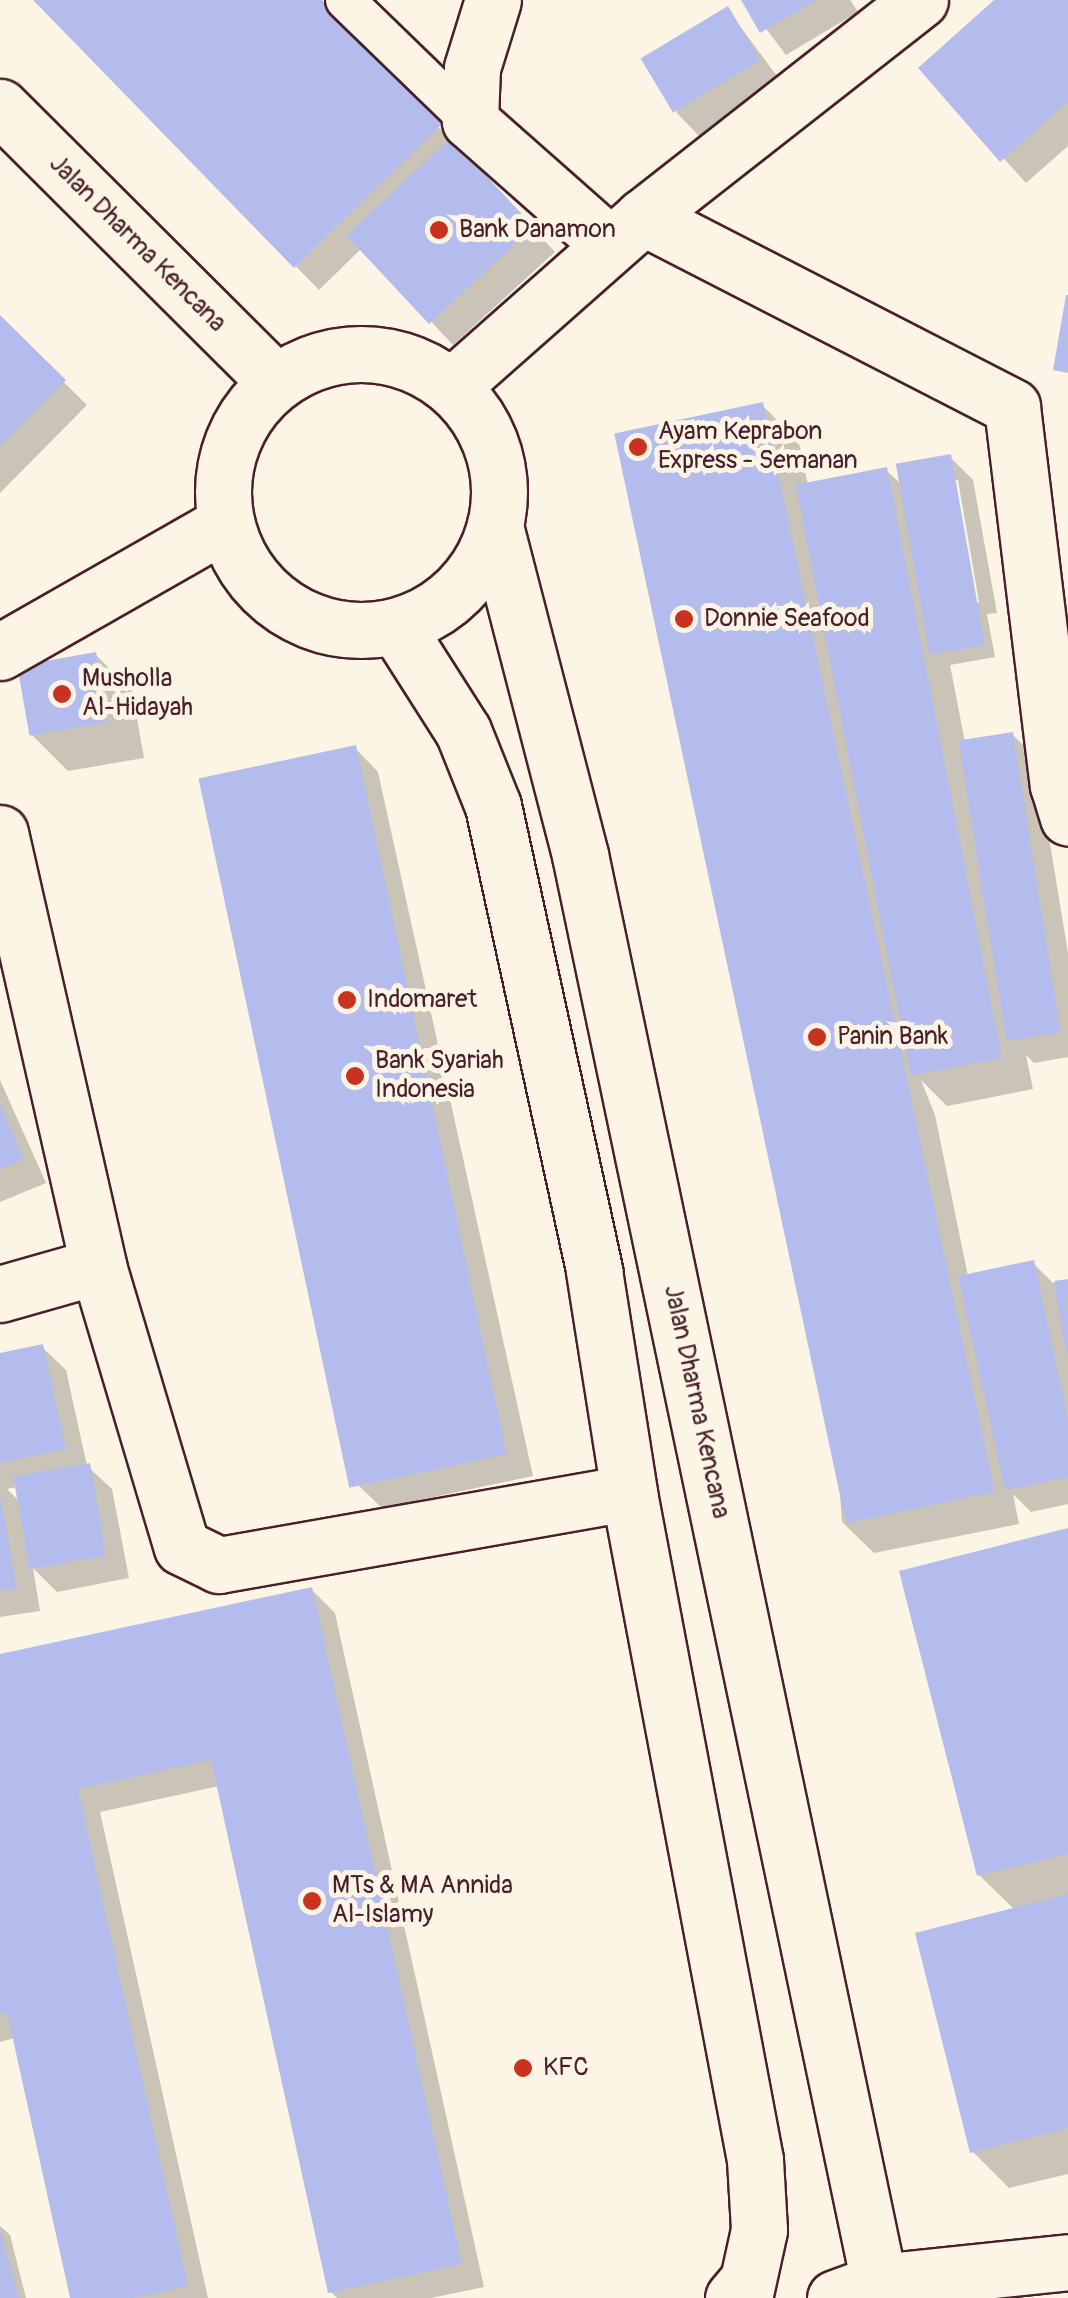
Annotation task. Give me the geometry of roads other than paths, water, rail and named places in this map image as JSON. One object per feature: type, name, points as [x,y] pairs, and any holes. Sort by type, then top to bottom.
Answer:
[{"type":"street","points":[[494,0],[472,68],[470,120],[627,231],[1012,407],[1065,797]]},
{"type":"street","points":[[452,386],[627,231],[920,0]]},
{"type":"street","name":"Jalan Dharma Kencana","points":[[0,107],[275,381]]},
{"type":"street","points":[[332,354],[396,357],[452,386],[494,449],[500,488],[495,526],[460,590],[396,626],[334,627],[276,602],[236,552],[226,522],[225,460],[244,417],[275,381],[332,354]]},
{"type":"street","points":[[0,652],[226,522]]},
{"type":"street","name":"Jalan Dharma Kencana","points":[[495,526],[580,856],[857,2290]]},
{"type":"street","points":[[396,626],[462,731],[493,806],[594,1270],[629,1493],[755,2160],[759,2230],[740,2294]]},
{"type":"street","points":[[0,833],[98,1266],[182,1546],[202,1560],[219,1565],[629,1493]]},
{"type":"street","points":[[0,1294],[98,1266]]},
{"type":"street","points":[[857,2290],[1068,2262]]},
{"type":"lane","points":[[345,0],[470,120]]},
{"type":"place","name":"Bank Danamon","points":[[439,230]]},
{"type":"place","name":"Ayam Keprabon Express - Semanan","points":[[638,447]]},
{"type":"place","name":"Donnie Seafood","points":[[684,619]]},
{"type":"place","name":"Musholla Al-Hidayah","points":[[62,694]]},
{"type":"place","name":"Indomaret","points":[[347,1000]]},
{"type":"place","name":"Panin Bank","points":[[817,1037]]},
{"type":"place","name":"Bank Syariah Indonesia","points":[[355,1076]]},
{"type":"place","name":"MTs & MA Annida Al-Islamy","points":[[312,1901]]},
{"type":"place","name":"KFC","points":[[523,2068]]}]
